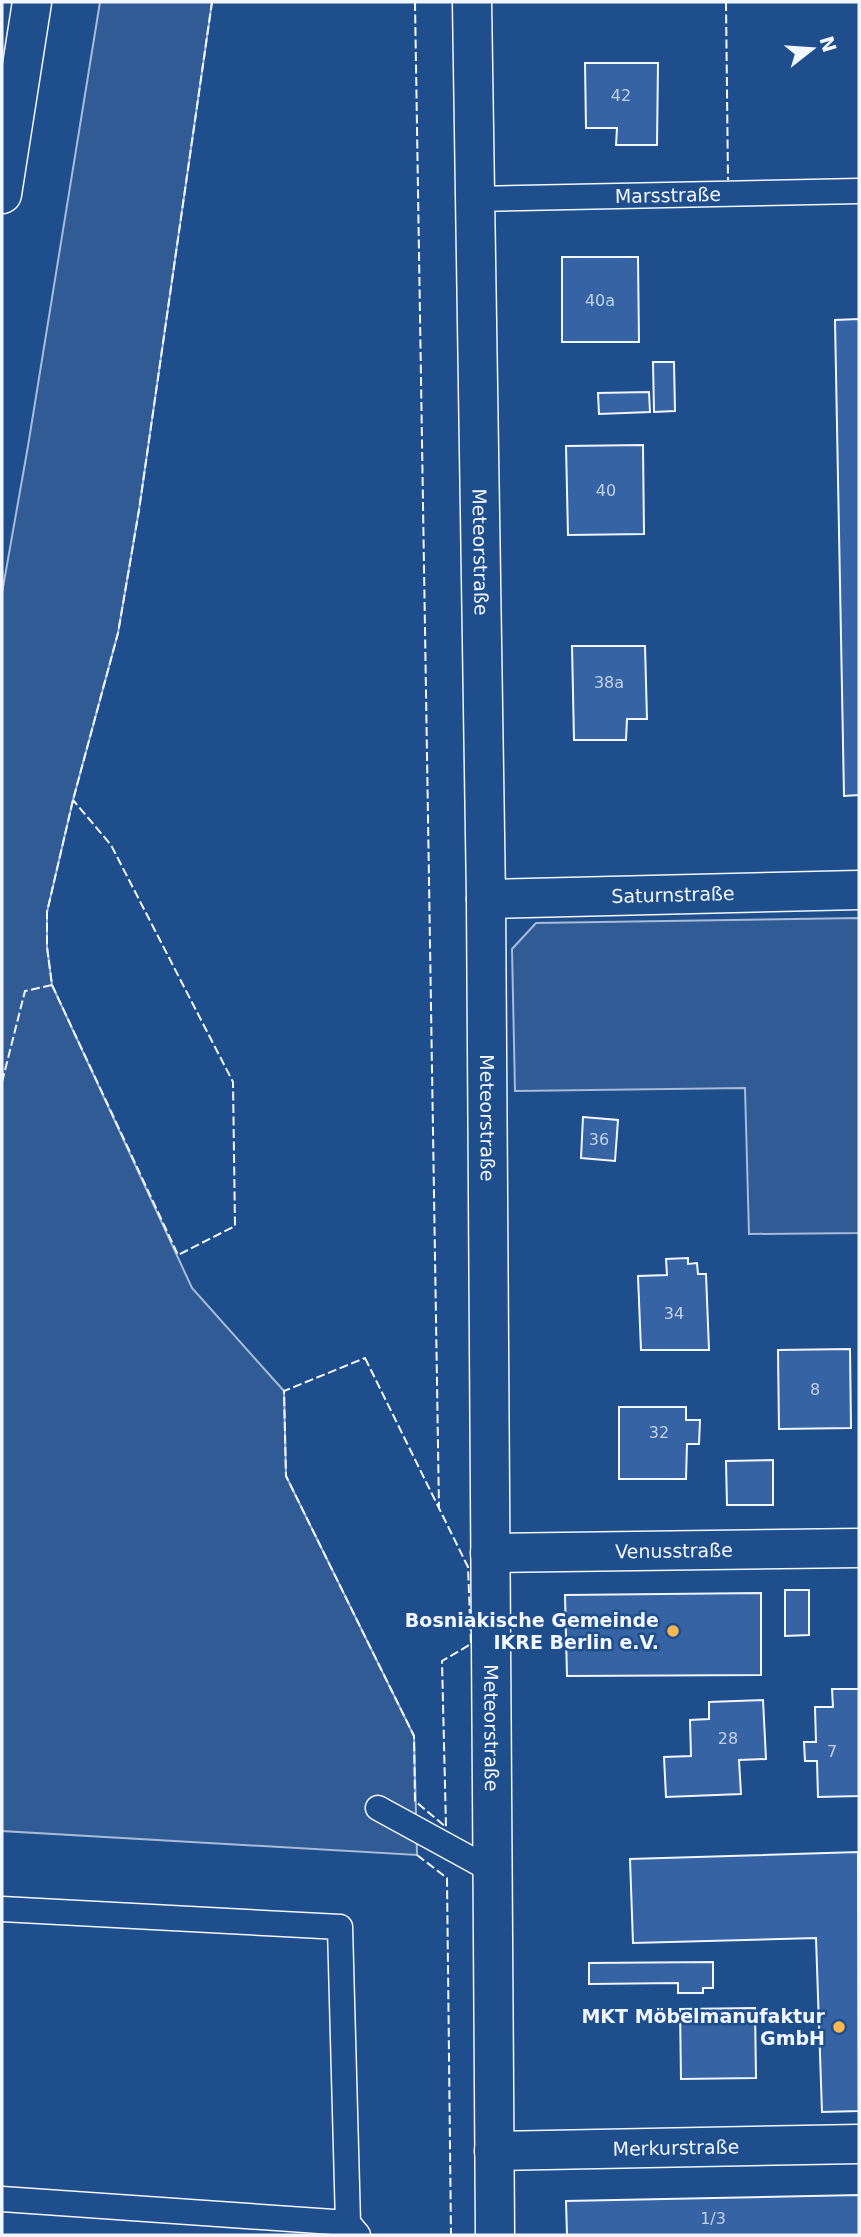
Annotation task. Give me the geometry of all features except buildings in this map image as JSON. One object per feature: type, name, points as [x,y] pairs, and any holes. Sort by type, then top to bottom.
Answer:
[{"type":"main road","points":[[2,194],[32,2]]},
{"type":"main road","name":"Meteorstraße","points":[[472,2],[486,899],[495,2235]]},
{"type":"main road","name":"Saturnstraße","points":[[486,899],[859,890]]},
{"type":"main road","name":"Venusstraße","points":[[490,1553],[859,1548]]},
{"type":"main road","name":"Merkurstraße","points":[[494,2151],[859,2144]]},
{"type":"lane","name":"Marsstraße","points":[[476,199],[859,191]]},
{"type":"lane","points":[[378,1808],[493,1871]]},
{"type":"lane","points":[[2,1909],[340,1927],[353,2229],[2,2199]]},
{"type":"shaded area","points":[[100,2],[212,2],[139,510],[118,633],[73,800],[47,912],[47,947],[52,985],[192,1288],[284,1391],[286,1476],[414,1736],[417,1855],[2,1831],[2,593]]},
{"type":"shaded area","points":[[859,918],[859,1233],[749,1234],[745,1088],[515,1091],[512,949],[536,923]]},
{"type":"fence","points":[[2,1082],[25,991],[52,985],[47,947],[47,912],[73,800],[118,633],[139,510],[212,2]]},
{"type":"fence","points":[[415,2],[439,1508]]},
{"type":"fence","points":[[726,2],[728,180]]},
{"type":"fence","points":[[52,985],[178,1255],[235,1226],[233,1082],[111,845],[73,800]]},
{"type":"fence","points":[[365,1358],[468,1567],[471,1644],[442,1661],[446,1827],[415,1801],[414,1736],[286,1476],[284,1391],[365,1358]]},
{"type":"fence","points":[[417,1855],[447,1878],[451,2235]]},
{"type":"place","name":"Bosniakische Gemeinde IKRE Berlin e.V.","points":[[673,1631]]},
{"type":"place","name":"MKT Möbelmanufaktur GmbH","points":[[839,2027]]}]
